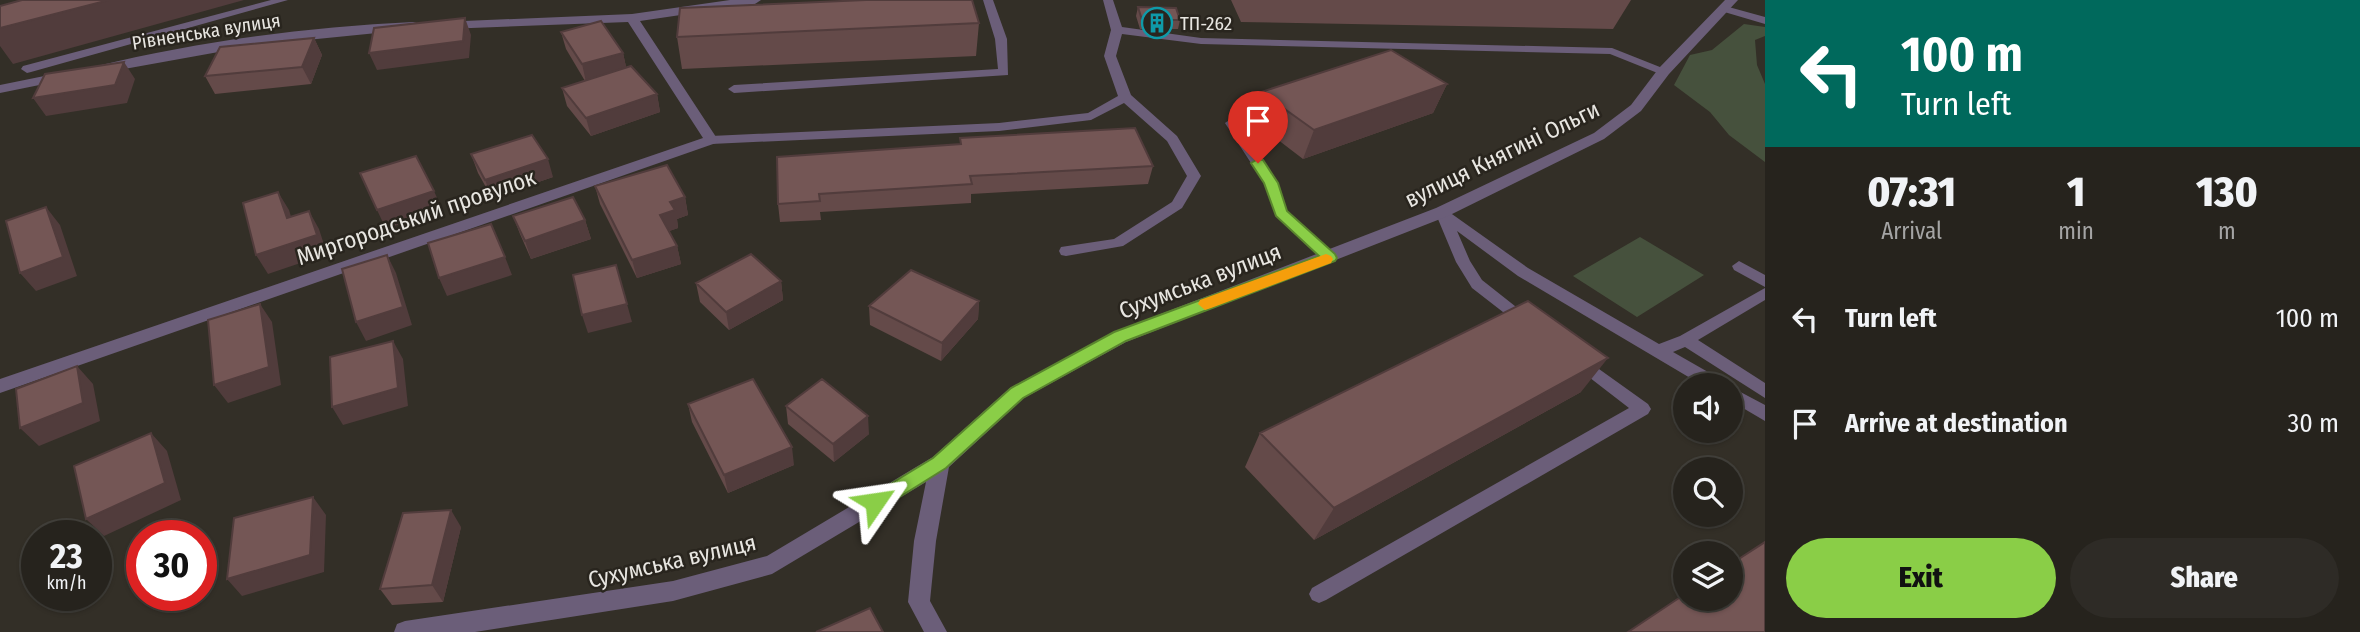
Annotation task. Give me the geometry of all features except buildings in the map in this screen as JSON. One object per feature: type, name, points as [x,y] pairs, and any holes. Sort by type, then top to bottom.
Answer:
[{"type":"street","name":"Рівненська вулиця","points":[[0,89],[222,45],[365,27],[632,18],[755,0]]},
{"type":"street","name":"вулиця Княгині Ольги","points":[[1330,258],[1442,212],[1599,136],[1636,108],[1664,71],[1729,4]]},
{"type":"street","points":[[632,18],[711,140]]},
{"type":"street","name":"Миргородський провулок","points":[[0,386],[711,140]]},
{"type":"street","name":"Сухумська вулиця","points":[[405,632],[674,591],[772,564],[940,463],[1017,393],[1120,337],[1330,258]]},
{"type":"street","points":[[936,632],[919,602],[925,541],[940,463]]},
{"type":"lane","points":[[27,69],[283,0]]},
{"type":"lane","points":[[734,89],[1004,72],[1001,39],[988,0]]},
{"type":"lane","points":[[1066,251],[1118,243],[1177,205],[1194,176],[1172,139],[1125,97],[1110,56],[1117,30],[1108,0]]},
{"type":"lane","points":[[1729,4],[1765,21]]},
{"type":"lane","points":[[1117,30],[1201,41],[1612,51],[1664,71]]},
{"type":"lane","points":[[711,140],[999,127],[1091,116],[1125,97]]},
{"type":"lane","points":[[1231,123],[1271,183],[1281,213],[1330,258]]},
{"type":"lane","points":[[1442,212],[1463,262],[1478,284],[1543,334]]},
{"type":"lane","points":[[1442,212],[1523,272],[1696,373]]},
{"type":"lane","points":[[1739,266],[1765,282]]},
{"type":"lane","points":[[1659,351],[1686,340],[1765,293]]},
{"type":"lane","points":[[1686,340],[1765,391]]},
{"type":"lane","points":[[1319,594],[1642,409],[1565,351]]},
{"type":"lane","points":[[1743,401],[1765,414]]},
{"type":"green space","points":[[1744,24],[1765,27],[1765,36],[1755,40],[1757,65],[1765,84],[1765,162],[1729,135],[1710,112],[1674,85],[1690,55],[1712,50]]},
{"type":"green space","points":[[1640,237],[1704,275],[1637,317],[1573,276]]},
{"type":"slow traffic","points":[[1205,304],[1326,259]]},
{"type":"place","name":"ТП-262","points":[[1157,23]]},
{"type":"route","points":[[875,502],[940,463],[1017,393],[1120,337],[1330,258],[1281,213],[1271,183],[1258,163]]}]
